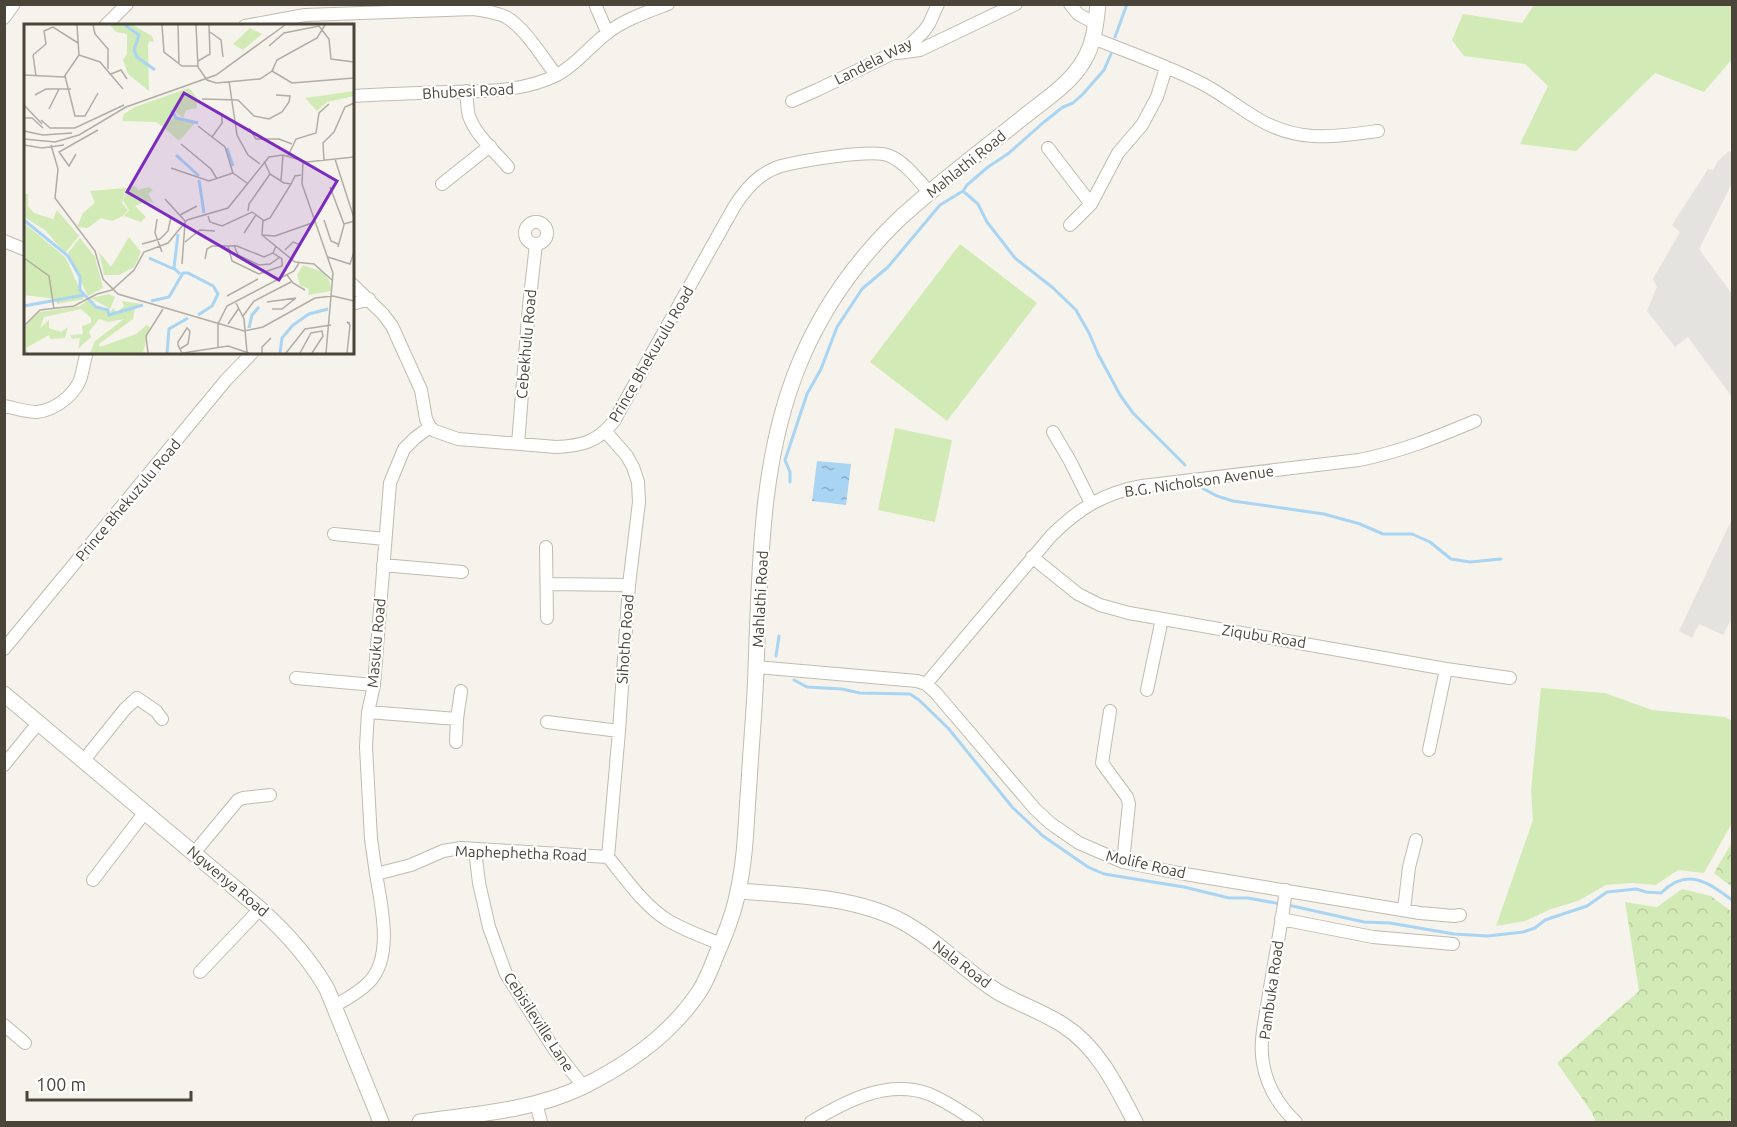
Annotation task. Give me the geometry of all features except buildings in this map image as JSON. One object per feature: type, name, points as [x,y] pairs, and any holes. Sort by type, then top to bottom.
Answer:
[{"type":"street","points":[[4,18],[14,4]]},
{"type":"street","points":[[107,24],[127,4]]},
{"type":"street","points":[[595,4],[607,32]]},
{"type":"street","name":"Bhubesi Road","points":[[354,96],[524,87],[556,75],[574,64],[607,32],[646,12],[668,4]]},
{"type":"street","name":"Landela Way","points":[[792,101],[909,45],[924,31],[938,4]]},
{"type":"street","points":[[891,54],[920,50],[1016,4]]},
{"type":"street","points":[[1070,4],[1094,31],[1204,84],[1259,119],[1283,131],[1309,137],[1378,131]]},
{"type":"street","name":"Mahlathi Road","points":[[420,1122],[515,1108],[583,1086],[636,1056],[678,1018],[705,983],[729,925],[744,854],[756,635],[769,474],[779,420],[800,362],[820,320],[844,283],[898,220],[1058,90],[1074,74],[1085,60],[1094,31],[1098,4]]},
{"type":"street","points":[[256,24],[305,15],[474,9],[496,14],[514,22],[556,75]]},
{"type":"street","points":[[1070,225],[1091,204],[1118,153],[1142,125],[1150,112],[1167,68]]},
{"type":"street","points":[[466,91],[470,116],[478,133],[508,167]]},
{"type":"street","points":[[442,184],[490,146]]},
{"type":"street","points":[[1048,147],[1091,204]]},
{"type":"street","name":"Prince Bhekuzulu Road","points":[[430,427],[442,435],[458,439],[556,447],[590,441],[606,432],[619,413],[734,207],[742,195],[761,176],[781,166],[854,154],[881,153],[898,160],[930,193]]},
{"type":"street","points":[[4,241],[24,249]]},
{"type":"street","name":"Cebekhulu Road","points":[[518,444],[536,244]]},
{"type":"street","points":[[354,286],[388,320],[421,390],[426,419],[430,427]]},
{"type":"street","points":[[354,303],[369,299]]},
{"type":"street","points":[[4,406],[39,412],[63,401],[74,391],[81,379],[87,354]]},
{"type":"street","name":"Prince Bhekuzulu Road","points":[[4,649],[226,381],[251,354]]},
{"type":"street","name":"B.G. Nicholson Avenue","points":[[926,684],[1032,557],[1065,522],[1091,503],[1111,494],[1142,486],[1380,456],[1475,421]]},
{"type":"street","name":"Masuku Road","points":[[376,874],[371,839],[366,747],[368,712],[374,685],[390,483],[404,448],[430,427]]},
{"type":"street","name":"Sihotho Road","points":[[606,432],[627,456],[638,482],[639,502],[629,585],[608,857]]},
{"type":"street","points":[[1053,432],[1091,503]]},
{"type":"street","points":[[334,534],[385,538]]},
{"type":"street","points":[[546,547],[547,618]]},
{"type":"street","name":"Ziqubu Road","points":[[1032,557],[1078,594],[1100,605],[1129,613],[1446,669],[1510,678]]},
{"type":"street","points":[[383,565],[462,572]]},
{"type":"street","points":[[548,584],[629,585]]},
{"type":"street","points":[[1147,690],[1162,619]]},
{"type":"street","points":[[756,667],[917,681],[926,684]]},
{"type":"street","points":[[1429,750],[1446,669]]},
{"type":"street","points":[[296,678],[374,685]]},
{"type":"street","name":"Molife Road","points":[[926,684],[1016,788],[1050,823],[1079,843],[1123,862],[1286,892],[1404,910],[1460,915]]},
{"type":"street","points":[[456,742],[461,691]]},
{"type":"street","name":"Ngwenya Road","points":[[4,694],[280,926],[318,973],[334,1006],[381,1122]]},
{"type":"street","points":[[84,760],[125,709],[137,699],[156,711],[162,719]]},
{"type":"street","points":[[1110,711],[1102,763],[1127,797],[1129,804],[1123,862]]},
{"type":"street","points":[[368,712],[457,719]]},
{"type":"street","points":[[4,765],[39,722]]},
{"type":"street","points":[[547,722],[619,731]]},
{"type":"street","points":[[194,853],[238,800],[270,795]]},
{"type":"street","points":[[93,880],[146,812]]},
{"type":"street","points":[[1404,910],[1409,867],[1416,840]]},
{"type":"street","name":"Maphephetha Road","points":[[376,874],[411,865],[443,851],[461,848],[608,857],[655,911],[668,921],[721,944]]},
{"type":"street","name":"Cebisileville Lane","points":[[475,850],[487,917],[506,974],[554,1049],[583,1086]]},
{"type":"street","points":[[334,1006],[362,989],[377,973],[380,964],[384,916],[376,874]]},
{"type":"street","name":"Nala Road","points":[[738,891],[821,898],[877,911],[903,922],[940,946],[981,980],[1077,1035],[1098,1058],[1136,1122]]},
{"type":"street","name":"Pambuka Road","points":[[1286,892],[1262,1041],[1262,1061],[1267,1079],[1283,1110],[1296,1122]]},
{"type":"street","points":[[200,972],[260,909]]},
{"type":"street","points":[[1282,916],[1373,937],[1453,944]]},
{"type":"street","points":[[4,1025],[25,1043]]},
{"type":"street","points":[[812,1122],[851,1101],[893,1088],[929,1094],[977,1122]]},
{"type":"street","points":[[536,1103],[541,1122]]},
{"type":"green space","points":[[1534,5],[1732,5],[1732,59],[1704,92],[1655,73],[1576,151],[1520,144],[1548,86],[1525,64],[1464,56],[1452,40],[1463,14],[1522,23]]},
{"type":"green space","points":[[960,244],[1037,303],[947,421],[870,362]]},
{"type":"green space","points":[[895,428],[952,440],[935,522],[878,510]]},
{"type":"green space","points":[[1541,688],[1605,693],[1652,710],[1725,717],[1732,721],[1732,823],[1704,873],[1678,870],[1656,885],[1632,883],[1606,885],[1578,901],[1551,909],[1525,921],[1496,926],[1533,820],[1531,791]]},
{"type":"green space","points":[[1732,842],[1732,887],[1714,873]]},
{"type":"green space","points":[[1682,889],[1711,896],[1732,912],[1732,1122],[1596,1122],[1591,1111],[1557,1063],[1639,991],[1625,902],[1657,907]]},
{"type":"shaded area","points":[[1729,151],[1732,152],[1732,183],[1699,249],[1732,294],[1732,397],[1688,337],[1675,347],[1647,311],[1657,287],[1653,279],[1680,232],[1672,225],[1708,169],[1713,170],[1718,161]]},
{"type":"shaded area","points":[[1732,519],[1732,618],[1723,635],[1699,624],[1692,638],[1679,631]]},
{"type":"water","points":[[817,461],[851,464],[846,505],[812,501]]},
{"type":"waterway","points":[[1115,37],[1127,4]]},
{"type":"waterway","points":[[790,482],[790,472],[785,460],[807,394],[821,369],[837,327],[862,289],[888,267],[940,205],[963,191],[988,167],[1009,153],[1063,107],[1073,103],[1083,94],[1104,70],[1111,54]]},
{"type":"waterway","points":[[963,191],[978,204],[987,222],[1015,258],[1052,287],[1076,310],[1120,395],[1133,413],[1185,465]]},
{"type":"waterway","points":[[1202,488],[1233,501],[1324,514],[1360,524],[1383,534],[1412,534],[1430,542],[1451,559],[1470,562],[1501,559]]},
{"type":"waterway","points":[[776,656],[779,636]]},
{"type":"waterway","points":[[794,680],[807,687],[842,689],[860,693],[910,694],[948,728],[1013,808],[1043,836],[1088,867],[1104,874],[1184,887],[1229,898],[1248,898],[1281,904]]},
{"type":"waterway","points":[[1288,905],[1364,922],[1390,923],[1454,934],[1488,936],[1523,932],[1535,928],[1545,920],[1587,906],[1607,892],[1636,889],[1661,893],[1671,885],[1689,879],[1706,883],[1732,900]]}]
